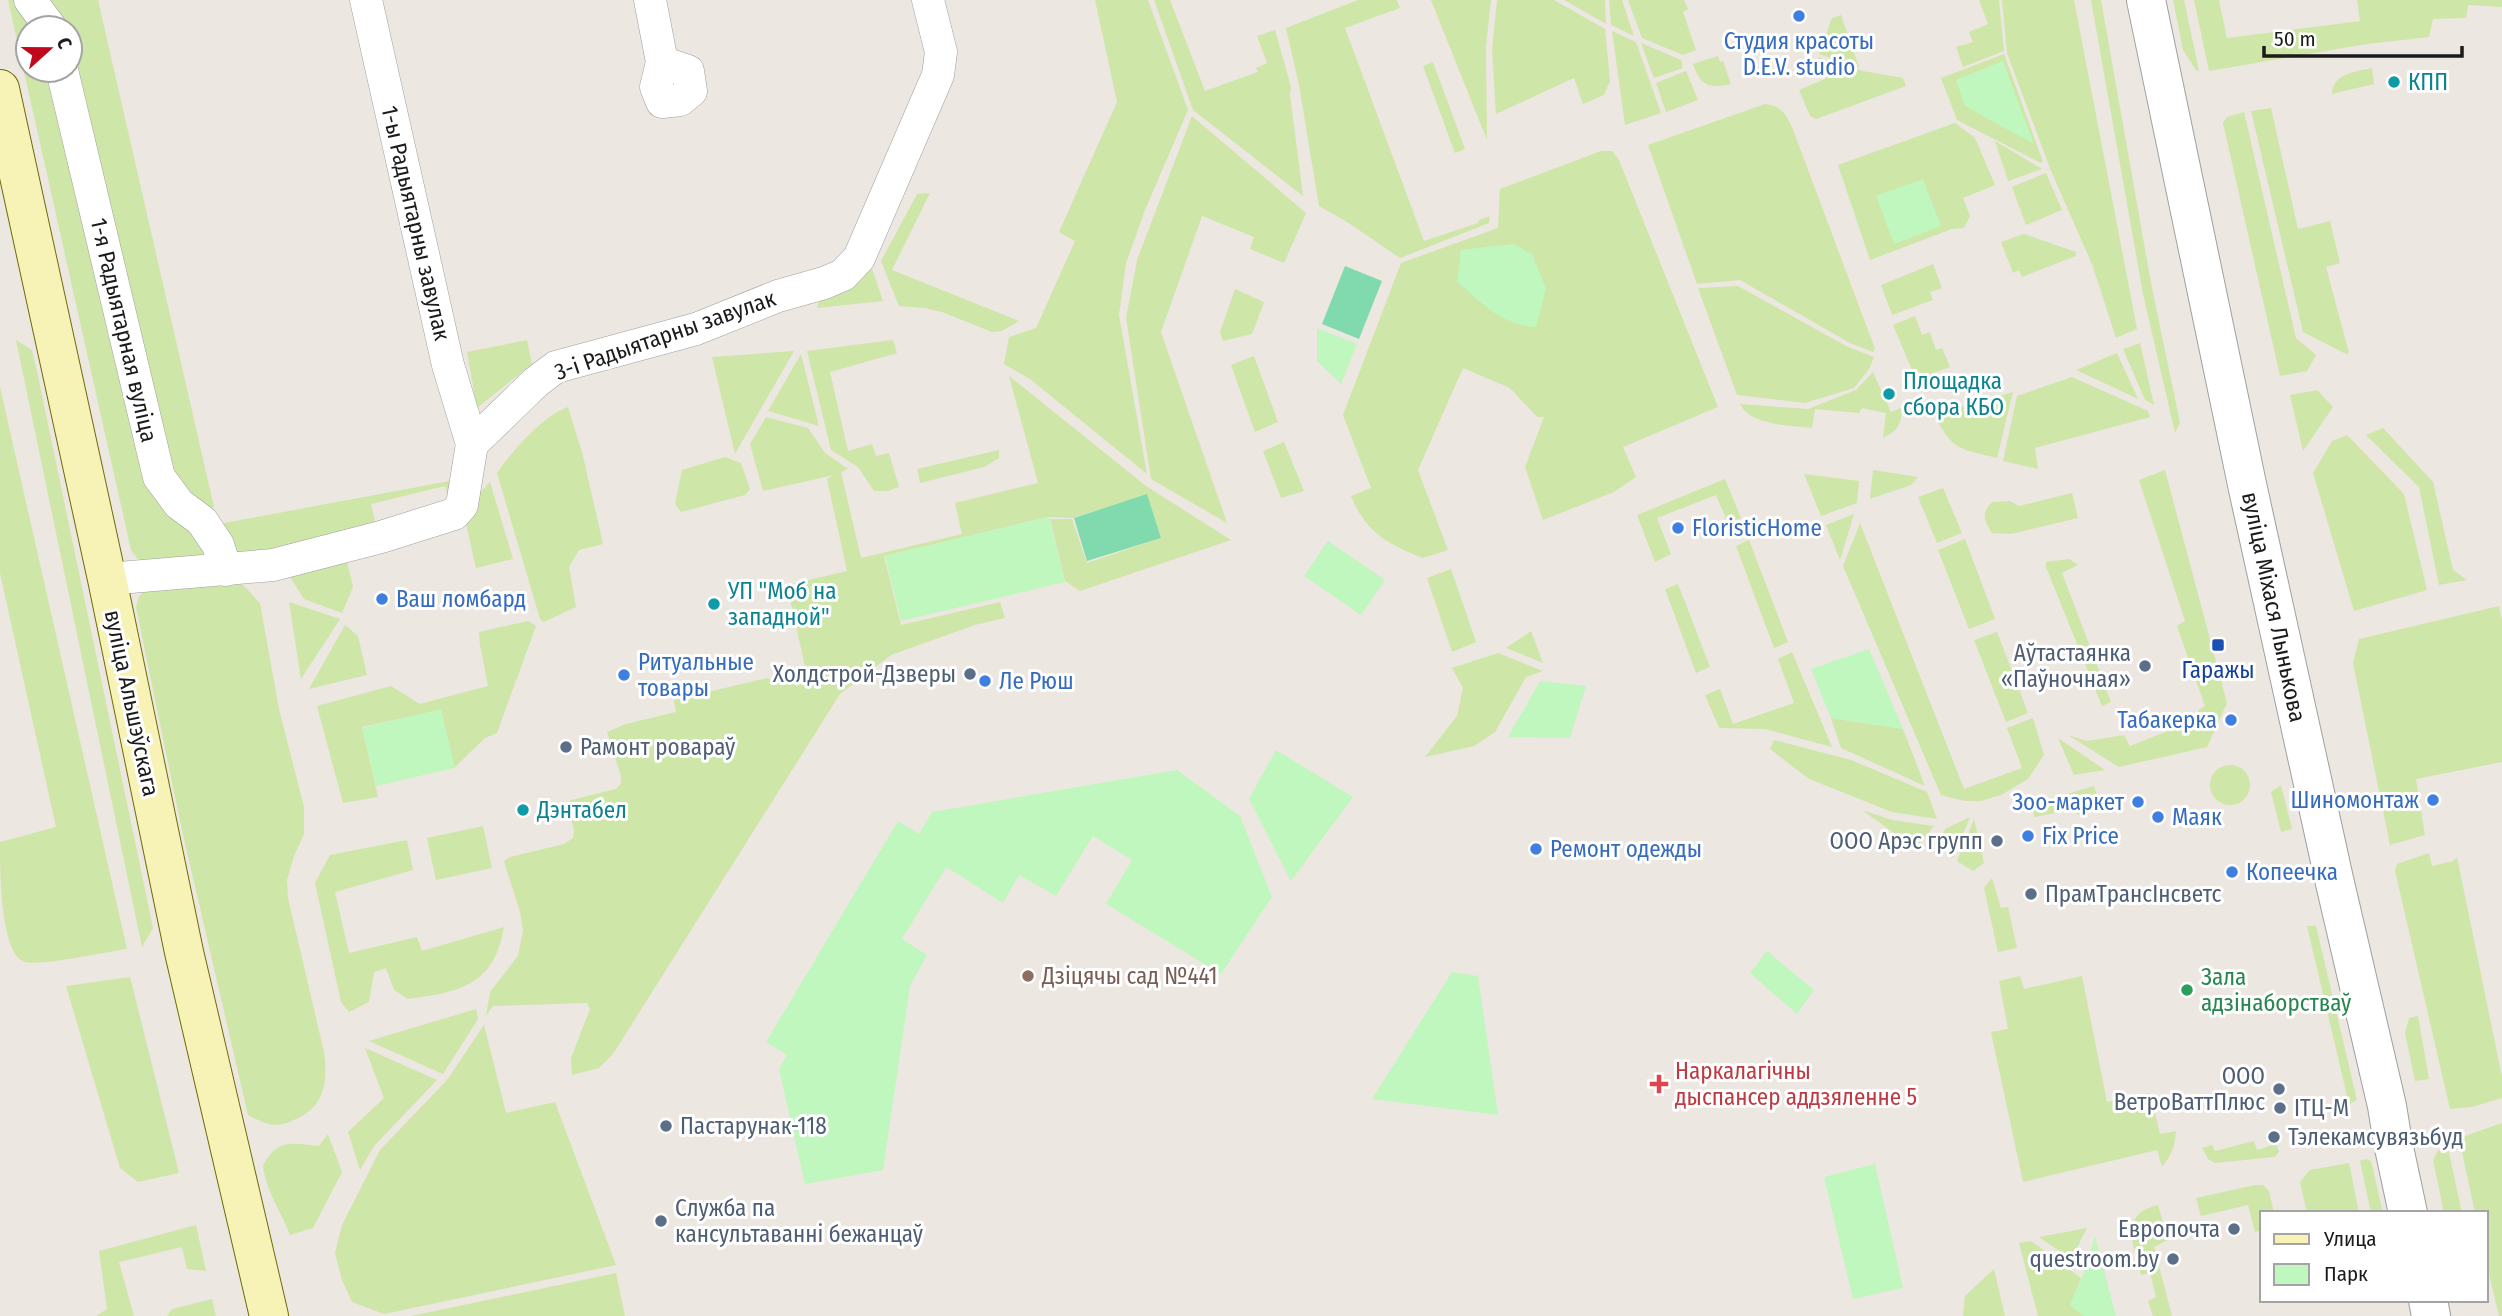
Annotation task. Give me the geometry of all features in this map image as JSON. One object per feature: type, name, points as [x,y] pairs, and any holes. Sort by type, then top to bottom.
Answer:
[{"type":"main road","name":"вуліца Альшэўскага","points":[[0,89],[107,579],[184,952],[269,1316]]},
{"type":"street","name":"1-ы Радыятарны завулак","points":[[366,0],[448,365],[472,444]]},
{"type":"street","points":[[650,0],[662,62]]},
{"type":"street","name":"3-і Радыятарны завулак","points":[[472,444],[536,382],[556,368],[696,329],[778,296],[843,275],[859,258],[938,75],[941,52],[928,0]]},
{"type":"street","name":"вуліца Міхася Лынькова","points":[[2146,0],[2238,441],[2334,879],[2388,1106],[2393,1143],[2409,1211]]},
{"type":"street","name":"1-я Радыятарная вуліца","points":[[65,84],[159,477],[179,503],[202,521],[218,545],[226,570]]},
{"type":"street","points":[[107,579],[273,565],[382,537],[454,514],[462,505],[472,444]]},
{"type":"green space","points":[[8,0],[17,0],[27,14],[14,14],[14,27]]},
{"type":"green space","points":[[41,0],[98,0],[214,507],[198,511],[170,480],[76,84],[84,84],[84,14],[52,14]]},
{"type":"green space","points":[[1095,0],[1148,0],[1188,110],[1145,210],[1126,263],[1119,315],[1147,474],[1030,379],[1004,364],[1009,337],[1036,328],[1075,241],[1059,232],[1117,102]]},
{"type":"green space","points":[[1154,0],[1170,0],[1205,91],[1258,72],[1256,68],[1267,63],[1257,36],[1275,30],[1291,87],[1303,196],[1193,110]]},
{"type":"green space","points":[[1358,0],[1397,0],[1400,8],[1345,28],[1424,241],[1478,223],[1490,216],[1489,223],[1400,258],[1319,206],[1299,85],[1286,28]]},
{"type":"green space","points":[[1431,0],[1491,0],[1486,46],[1487,140]]},
{"type":"green space","points":[[1497,0],[1554,0],[1605,29],[1610,81],[1604,95],[1583,104],[1574,78],[1496,114],[1492,50]]},
{"type":"green space","points":[[1564,0],[1605,0],[1606,24]]},
{"type":"green space","points":[[1609,0],[1622,0],[1634,36],[1611,25]]},
{"type":"green space","points":[[1628,0],[1684,0],[1688,9],[1683,12],[1696,50],[1683,55],[1642,38]]},
{"type":"green space","points":[[1979,0],[1999,0],[2004,51],[1963,67],[1956,47],[1973,42],[1969,32],[1988,24]]},
{"type":"green space","points":[[2002,0],[2074,0],[2137,329],[2116,338],[2092,264],[2051,171],[2007,53]]},
{"type":"green space","points":[[2091,0],[2101,0],[2151,283],[2180,423],[2175,433],[2143,294]]},
{"type":"green space","points":[[2173,0],[2184,0],[2199,71],[2183,50]]},
{"type":"green space","points":[[2194,0],[2219,0],[2227,38],[2360,21],[2357,0],[2502,0],[2502,7],[2468,5],[2466,18],[2433,19],[2429,37],[2367,44],[2209,71]]},
{"type":"green space","points":[[1841,15],[1859,68],[1819,54],[1832,18]]},
{"type":"green space","points":[[1612,31],[1636,42],[1661,113],[1625,125]]},
{"type":"green space","points":[[1641,43],[1681,60],[1683,68],[1654,78]]},
{"type":"green space","points":[[2004,54],[2043,162],[2041,163],[1957,120],[1941,78]]},
{"type":"green space","points":[[1718,56],[1720,62],[1723,61],[1731,84],[1712,86],[1703,81],[1696,71],[1693,64]]},
{"type":"green space","points":[[1818,57],[1863,71],[1903,78],[1906,86],[1816,119],[1810,116],[1799,90],[1825,79]]},
{"type":"green space","points":[[2003,61],[2034,144],[1965,106],[1956,80]]},
{"type":"green space","points":[[1433,62],[1465,149],[1455,153],[1423,66]]},
{"type":"green space","points":[[2372,68],[2374,84],[2332,94],[2333,87],[2341,78],[2352,72]]},
{"type":"green space","points":[[1686,71],[1698,100],[1666,112],[1656,83]]},
{"type":"green space","points":[[27,84],[55,84],[151,483],[200,538],[207,558],[148,561],[138,559],[131,550]]},
{"type":"green space","points":[[1765,104],[1782,111],[1792,127],[1875,349],[1873,352],[1850,343],[1740,280],[1697,284],[1648,145]]},
{"type":"green space","points":[[2271,108],[2298,229],[2330,221],[2340,263],[2326,267],[2349,353],[2346,354],[2303,332],[2251,111]]},
{"type":"green space","points":[[2244,112],[2296,338],[2316,355],[2307,371],[2280,376],[2223,123],[2227,117]]},
{"type":"green space","points":[[1192,116],[1306,213],[1284,263],[1250,249],[1254,237],[1202,216],[1161,332],[1227,523],[1151,479],[1126,318],[1137,260]]},
{"type":"green space","points":[[1955,123],[1975,138],[1995,185],[1963,198],[1970,216],[1964,228],[1952,229],[1870,260],[1838,165]]},
{"type":"green space","points":[[1995,141],[2042,169],[2008,181]]},
{"type":"green space","points":[[1601,151],[1612,151],[1619,160],[1718,407],[1623,447],[1636,477],[1614,492],[1543,520],[1525,467],[1544,417],[1537,417],[1510,388],[1463,368],[1418,470],[1448,550],[1423,558],[1399,548],[1371,528],[1351,496],[1371,488],[1343,415],[1401,263],[1498,228],[1500,189]]},
{"type":"green space","points":[[2046,173],[2062,210],[2026,225],[2012,187]]},
{"type":"green space","points":[[1923,179],[1941,226],[1894,244],[1876,196]]},
{"type":"green space","points":[[930,193],[892,270],[1019,321],[1002,331],[992,332],[942,312],[899,306],[881,261],[917,194]]},
{"type":"green space","points":[[2024,234],[2076,252],[2076,256],[2022,277],[2019,270],[2013,273],[2001,242]]},
{"type":"green space","points":[[1513,244],[1532,254],[1546,289],[1536,327],[1503,317],[1457,282],[1461,250]]},
{"type":"green space","points":[[869,260],[883,301],[817,308],[821,293]]},
{"type":"green space","points":[[1933,264],[1942,288],[1930,292],[1933,300],[1892,315],[1881,285]]},
{"type":"green space","points":[[1345,266],[1382,281],[1359,339],[1322,324]]},
{"type":"green space","points":[[1738,286],[1848,347],[1874,357],[1869,369],[1854,388],[1805,403],[1737,395],[1698,288]]},
{"type":"green space","points":[[1235,289],[1264,302],[1252,334],[1223,341],[1220,332]]},
{"type":"green space","points":[[1915,316],[1922,335],[1930,332],[1936,350],[1942,348],[1950,367],[1928,375],[1912,370],[1893,325]]},
{"type":"green space","points":[[1317,328],[1357,344],[1341,384],[1317,361]]},
{"type":"green space","points":[[16,340],[32,350],[153,928],[142,947]]},
{"type":"green space","points":[[527,340],[532,364],[477,408],[467,352]]},
{"type":"green space","points":[[893,340],[897,353],[830,372],[848,451],[872,444],[876,456],[889,453],[899,487],[888,491],[874,491],[858,467],[831,450],[807,351]]},
{"type":"green space","points":[[2140,343],[2154,405],[2145,400],[2123,349]]},
{"type":"green space","points":[[794,351],[735,454],[712,357]]},
{"type":"green space","points":[[2117,353],[2138,399],[2076,370]]},
{"type":"green space","points":[[801,354],[819,426],[768,411]]},
{"type":"green space","points":[[1254,356],[1278,422],[1255,432],[1231,365]]},
{"type":"green space","points":[[1873,372],[1891,412],[1901,408],[1898,426],[1883,438],[1886,413],[1862,408],[1859,413],[1815,409],[1812,428],[1783,425],[1753,417],[1740,404],[1808,409],[1856,390]]},
{"type":"green space","points":[[1009,376],[1146,486],[1231,540],[1080,591],[1065,581],[1050,519],[1072,519],[1087,563],[1161,538],[1147,495],[1072,518],[1048,517],[884,556],[901,625],[1000,602],[1005,618],[975,625],[891,655],[840,694],[613,1054],[599,1068],[572,1075],[571,1058],[590,1009],[587,1003],[493,1006],[486,1016],[490,992],[518,956],[523,931],[504,861],[510,857],[564,844],[573,838],[574,829],[567,806],[571,800],[616,789],[621,783],[607,732],[626,724],[676,712],[674,700],[767,678],[774,681],[806,671],[787,585],[847,571],[827,479],[834,475],[763,491],[750,444],[766,417],[808,428],[825,453],[848,469],[841,472],[861,558],[962,534],[955,503],[1038,483]]},
{"type":"green space","points":[[2072,377],[2148,411],[2150,417],[2035,448],[2038,469],[2003,461],[2017,396]]},
{"type":"green space","points":[[0,387],[127,949],[34,963],[25,962],[17,956],[6,928],[1,890],[0,842],[56,827],[0,573]]},
{"type":"green space","points":[[2317,390],[2333,407],[2303,451],[2290,395]]},
{"type":"green space","points":[[2013,392],[1997,458],[1959,447],[1947,436],[1934,415]]},
{"type":"green space","points":[[568,407],[583,456],[603,544],[579,550],[569,567],[576,607],[544,622],[540,619],[497,473],[519,445],[539,426]]},
{"type":"green space","points":[[2383,428],[2433,482],[2453,570],[2467,580],[2439,585],[2419,487],[2366,435]]},
{"type":"green space","points":[[2347,435],[2404,494],[2427,590],[2354,611],[2313,473],[2332,441]]},
{"type":"green space","points":[[1284,442],[1304,491],[1281,498],[1263,451]]},
{"type":"green space","points":[[999,450],[999,458],[984,467],[920,483],[917,469]]},
{"type":"green space","points":[[725,457],[741,463],[750,489],[745,495],[681,512],[675,504],[682,470]]},
{"type":"green space","points":[[1873,470],[1918,477],[1911,485],[1870,499]]},
{"type":"green space","points":[[2165,470],[2227,703],[2207,747],[2119,767],[2068,735],[2087,741],[2124,735],[2130,746],[2201,718],[2198,710],[2205,706],[2177,626],[2185,621],[2139,480]]},
{"type":"green space","points":[[1804,474],[1859,481],[1857,503],[1821,516]]},
{"type":"green space","points":[[1725,479],[1741,518],[1728,523],[1716,495],[1657,518],[1671,554],[1655,562],[1637,515]]},
{"type":"green space","points":[[455,480],[451,506],[445,486],[371,504],[376,526],[372,531],[239,556],[219,524]]},
{"type":"green space","points":[[490,482],[513,559],[476,568],[463,511]]},
{"type":"green space","points":[[1943,488],[1962,533],[1937,543],[1918,497]]},
{"type":"green space","points":[[2072,493],[2078,518],[2011,534],[1992,533],[1986,521],[1985,513],[1992,502],[2010,501],[2019,506]]},
{"type":"green space","points":[[1147,494],[1161,538],[1087,561],[1074,518]]},
{"type":"green space","points":[[1854,514],[1840,560],[1826,525]]},
{"type":"green space","points":[[1049,517],[1065,582],[901,621],[885,556]]},
{"type":"green space","points":[[1860,523],[1964,789],[2022,768],[2007,728],[2033,718],[2044,755],[2028,779],[2001,795],[1981,801],[1965,801],[1941,795],[1843,566]]},
{"type":"green space","points":[[1965,539],[1995,619],[1969,629],[1938,550]]},
{"type":"green space","points":[[1749,540],[1788,642],[1774,648],[1736,546]]},
{"type":"green space","points":[[1328,541],[1385,580],[1361,615],[1304,576]]},
{"type":"green space","points":[[346,557],[353,587],[342,613],[304,599],[285,569]]},
{"type":"green space","points":[[2069,559],[2078,565],[2062,573],[2111,702],[2102,706],[2046,567],[2046,562]]},
{"type":"green space","points":[[1451,569],[1476,642],[1452,652],[1427,578]]},
{"type":"green space","points":[[227,579],[243,585],[260,603],[279,709],[304,807],[304,834],[287,880],[288,898],[324,1052],[325,1073],[322,1092],[312,1108],[294,1120],[278,1125],[265,1123],[248,1115],[181,826],[136,607],[139,596],[147,589]]},
{"type":"green space","points":[[1678,584],[1710,667],[1696,673],[1665,589]]},
{"type":"green space","points":[[289,602],[340,619],[301,679]]},
{"type":"green space","points":[[2499,606],[2502,621],[2502,762],[2416,779],[2425,835],[2390,845],[2353,663],[2359,639]]},
{"type":"green space","points":[[528,621],[536,626],[497,733],[485,738],[454,768],[441,710],[362,727],[378,797],[343,803],[317,706],[391,686],[420,704],[488,686],[479,632]]},
{"type":"green space","points":[[345,625],[358,636],[367,675],[309,689]]},
{"type":"green space","points":[[1531,631],[1543,663],[1506,648]]},
{"type":"green space","points":[[1997,632],[2028,713],[2006,722],[1974,640]]},
{"type":"green space","points":[[1869,649],[1903,729],[1831,718],[1811,669]]},
{"type":"green space","points":[[1792,652],[1832,747],[1765,729],[1719,728],[1705,695],[1720,689],[1733,724],[1794,703],[1778,659]]},
{"type":"green space","points":[[1498,653],[1543,671],[1526,677],[1495,732],[1474,746],[1425,757],[1457,716],[1463,688],[1452,668]]},
{"type":"green space","points":[[1540,681],[1586,686],[1570,738],[1508,737]]},
{"type":"green space","points":[[441,709],[455,768],[376,786],[362,728]]},
{"type":"green space","points":[[1831,718],[1903,729],[1925,786],[1841,748]]},
{"type":"green space","points":[[2058,738],[2105,770],[2074,775]]},
{"type":"green space","points":[[1774,740],[1851,760],[1927,792],[1937,819],[1892,812],[1809,779],[1770,749]]},
{"type":"green space","points":[[1276,750],[1353,797],[1291,881],[1249,799]]},
{"type":"green space","points":[[2230,765],[2238,766],[2244,771],[2249,777],[2249,793],[2244,799],[2238,804],[2230,805],[2222,804],[2216,799],[2211,793],[2210,785],[2211,777],[2216,771],[2222,766]]},
{"type":"green space","points":[[1177,770],[1240,816],[1272,897],[1221,974],[1106,904],[1132,860],[1093,836],[1056,896],[1019,875],[1003,903],[946,867],[902,939],[927,955],[910,986],[883,1170],[805,1184],[779,1069],[787,1055],[766,1042],[898,821],[919,834],[932,812]]},
{"type":"green space","points":[[2281,785],[2292,829],[2281,832],[2271,792]]},
{"type":"green space","points":[[2094,786],[2101,809],[2078,815],[2075,809],[2034,817],[2033,804]]},
{"type":"green space","points":[[1862,810],[1892,820],[1934,826],[1916,849]]},
{"type":"green space","points":[[1970,817],[1953,858],[1938,847],[1945,829]]},
{"type":"green space","points":[[1974,819],[1984,863],[1973,871],[1957,861]]},
{"type":"green space","points":[[483,826],[492,868],[436,880],[427,838]]},
{"type":"green space","points":[[407,840],[413,870],[335,892],[349,953],[417,937],[422,951],[504,927],[499,947],[483,974],[458,989],[443,993],[408,999],[394,990],[386,968],[374,972],[369,1002],[349,1012],[341,1002],[315,883],[330,855]]},
{"type":"green space","points":[[2429,853],[2432,866],[2453,861],[2457,857],[2502,1077],[2502,1098],[2472,1107],[2450,1109],[2395,871],[2397,864]]},
{"type":"green space","points":[[1992,878],[2001,908],[2008,907],[2017,948],[1998,952],[1984,888]]},
{"type":"green space","points":[[2307,926],[2316,926],[2357,1100],[2349,1104]]},
{"type":"green space","points":[[1767,951],[1814,990],[1797,1014],[1750,973]]},
{"type":"green space","points":[[1452,972],[1478,976],[1498,1115],[1372,1099]]},
{"type":"green space","points":[[2020,976],[2024,989],[2082,976],[2107,1102],[2150,1093],[2160,1134],[2176,1131],[2172,1150],[2162,1167],[2157,1150],[2023,1182],[1991,1032],[2008,1029],[1999,981]]},
{"type":"green space","points":[[130,977],[179,1173],[138,1182],[120,1168],[66,986]]},
{"type":"green space","points":[[476,1009],[478,1019],[443,1074],[369,1041]]},
{"type":"green space","points":[[2418,1016],[2429,1079],[2415,1081],[2405,1033],[2409,1018]]},
{"type":"green space","points":[[484,1025],[506,1113],[555,1102],[616,1265],[384,1314],[352,1302],[342,1280],[335,1253],[342,1225],[380,1150],[447,1080]]},
{"type":"green space","points":[[365,1048],[437,1080],[374,1146],[360,1170],[348,1132],[384,1098]]},
{"type":"green space","points":[[2502,1123],[2502,1316],[2499,1316],[2488,1269],[2488,1211],[2475,1211],[2459,1138]]},
{"type":"green space","points":[[328,1134],[342,1172],[313,1228],[290,1235],[270,1192],[263,1166],[280,1146],[319,1146]]},
{"type":"green space","points":[[2254,1141],[2257,1150],[2276,1144],[2279,1152],[2275,1157],[2215,1163],[2208,1159],[2202,1148],[2212,1145],[2215,1151]]},
{"type":"green space","points":[[2447,1144],[2462,1211],[2444,1211],[2433,1160],[2438,1151]]},
{"type":"green space","points":[[2360,1161],[2371,1161],[2383,1211],[2371,1211]]},
{"type":"green space","points":[[2349,1163],[2359,1211],[2307,1211],[2300,1182],[2310,1170]]},
{"type":"green space","points":[[1875,1164],[1903,1288],[1853,1299],[1824,1177]]},
{"type":"green space","points":[[2263,1185],[2269,1191],[2274,1211],[2260,1211],[2260,1231],[2255,1232],[2248,1205],[2201,1216],[2196,1198]]},
{"type":"green space","points":[[2158,1205],[2168,1240],[2154,1247],[2172,1316],[2153,1316],[2148,1301],[2156,1297],[2150,1273],[2141,1275],[2133,1242],[2133,1223],[2137,1216],[2145,1209]]},
{"type":"green space","points":[[196,1225],[206,1271],[187,1269],[182,1247],[119,1262],[134,1316],[96,1316],[107,1309],[99,1251]]},
{"type":"green space","points":[[2087,1228],[2071,1259],[2039,1237]]},
{"type":"green space","points":[[2095,1236],[2116,1316],[2083,1316],[2070,1305],[2084,1273]]},
{"type":"green space","points":[[2031,1241],[2081,1278],[2071,1304],[2084,1316],[2038,1316],[2019,1243]]},
{"type":"green space","points":[[1994,1269],[2005,1316],[1963,1316],[1965,1296]]},
{"type":"green space","points":[[616,1273],[625,1316],[411,1316]]},
{"type":"green space","points":[[212,1299],[216,1316],[167,1316],[172,1309]]},
{"type":"place","name":"Студия красоты D.E.V. studio","points":[[1799,16]]},
{"type":"place","name":"КПП","points":[[2394,82]]},
{"type":"place","name":"Площадка сбора КБО","points":[[1889,394]]},
{"type":"place","name":"FloristicHome","points":[[1678,528]]},
{"type":"place","name":"Ваш ломбард","points":[[382,599]]},
{"type":"place","name":"УП \"Моб на западной\"","points":[[714,604]]},
{"type":"place","name":"Гаражы","points":[[2218,645]]},
{"type":"place","name":"Аўтастаянка «Паўночная»","points":[[2145,666]]},
{"type":"place","name":"Холдстрой-Дзверы","points":[[970,674]]},
{"type":"place","name":"Ритуальные товары","points":[[624,675]]},
{"type":"place","name":"Ле Рюш","points":[[985,681]]},
{"type":"place","name":"Табакерка","points":[[2231,720]]},
{"type":"place","name":"Рамонт ровараў","points":[[566,747]]},
{"type":"place","name":"Шиномонтаж","points":[[2433,800]]},
{"type":"place","name":"Зоо-маркет","points":[[2138,802]]},
{"type":"place","name":"Дэнтабел","points":[[523,810]]},
{"type":"place","name":"Маяк","points":[[2158,817]]},
{"type":"place","name":"Fix Price","points":[[2028,836]]},
{"type":"place","name":"ООО Арэс групп","points":[[1997,841]]},
{"type":"place","name":"Ремонт одежды","points":[[1536,849]]},
{"type":"place","name":"Копеечка","points":[[2232,872]]},
{"type":"place","name":"ПрамТрансІнсветс","points":[[2031,894]]},
{"type":"place","name":"Дзіцячы сад №441","points":[[1028,976]]},
{"type":"place","name":"Зала адзінаборстваў","points":[[2187,990]]},
{"type":"place","name":"Наркалагічны дыспансер аддзяленне 5","points":[[1659,1084]]},
{"type":"place","name":"ООО ВетроВаттПлюс","points":[[2279,1089]]},
{"type":"place","name":"ІТЦ-М","points":[[2280,1108]]},
{"type":"place","name":"Пастарунак-118","points":[[666,1126]]},
{"type":"place","name":"Тэлекамсувязьбуд","points":[[2274,1137]]},
{"type":"place","name":"Служба па кансультаванні бежанцаў","points":[[661,1221]]},
{"type":"place","name":"Европочта","points":[[2234,1229]]},
{"type":"place","name":"questroom.by","points":[[2173,1259]]}]
